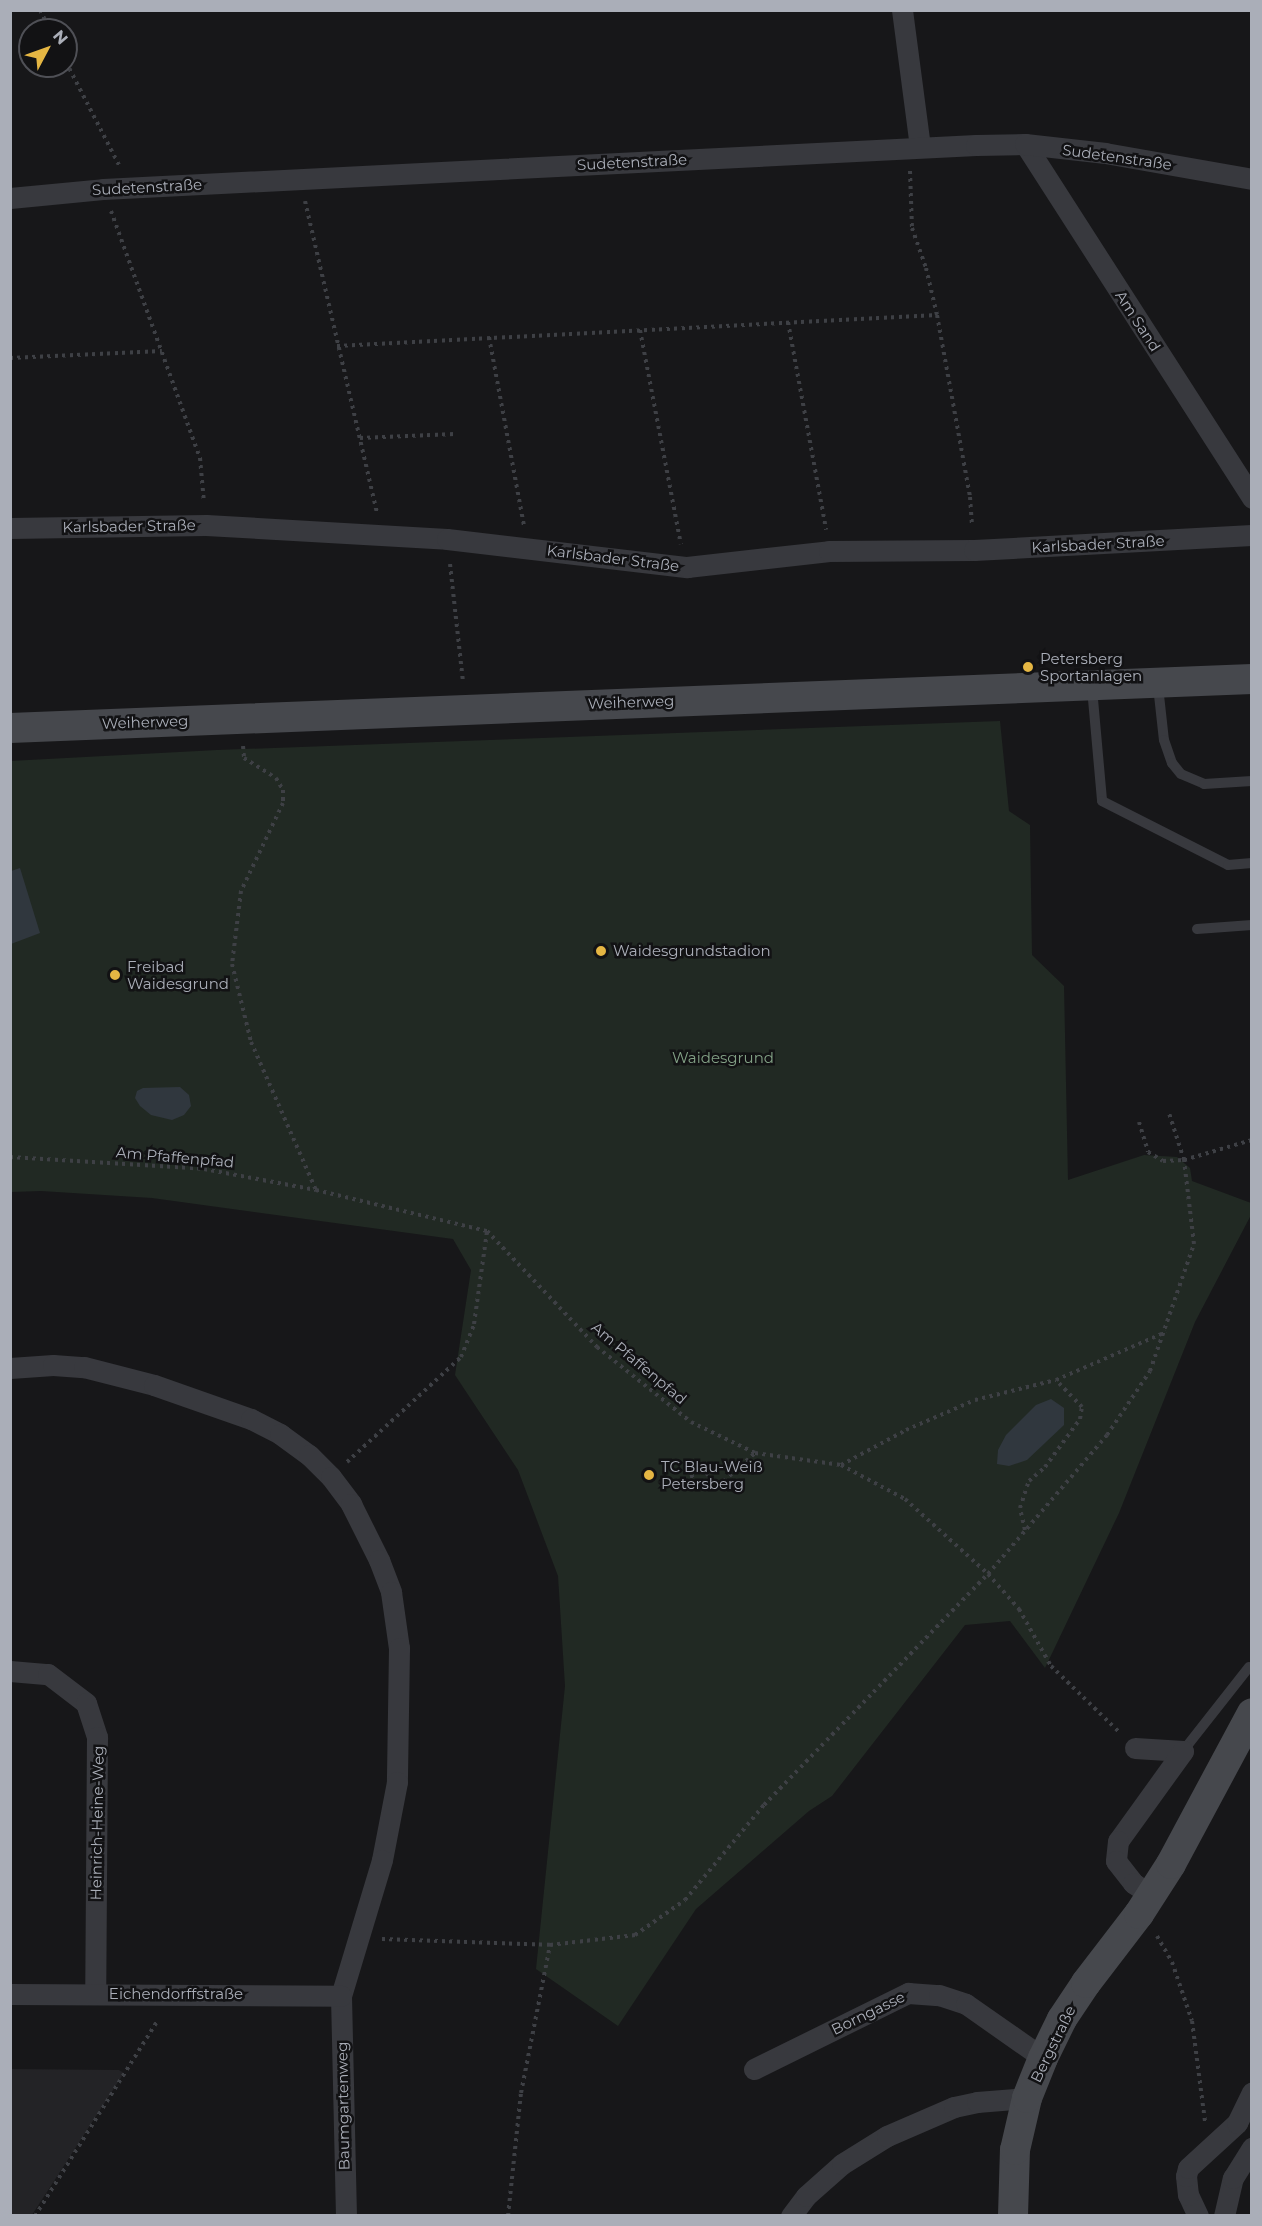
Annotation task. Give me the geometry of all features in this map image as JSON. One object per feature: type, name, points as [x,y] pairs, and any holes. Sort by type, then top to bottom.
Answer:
[{"type":"main road","name":"Weiherweg","points":[[10,728],[1251,679]]},
{"type":"main road","name":"Bergstraße","points":[[1013,2216],[1015,2150],[1027,2098],[1042,2058],[1062,2019],[1086,1983],[1145,1905],[1251,1713]]},
{"type":"street","points":[[902,10],[915,146]]},
{"type":"street","name":"Sudetenstraße","points":[[10,198],[103,189],[915,146],[1025,144],[1105,153],[1251,179]]},
{"type":"street","name":"Am Sand","points":[[1025,144],[1251,498]]},
{"type":"street","name":"Karlsbader Straße","points":[[10,528],[206,525],[447,539],[687,567],[829,551],[974,550],[1251,536]]},
{"type":"street","name":"Baumgartenweg","points":[[10,1368],[52,1365],[84,1367],[154,1385],[251,1419],[280,1434],[309,1455],[331,1477],[351,1504],[379,1560],[390,1592],[399,1648],[397,1782],[382,1860],[341,1995],[346,2216]]},
{"type":"street","name":"Heinrich-Heine-Weg","points":[[10,1671],[48,1674],[86,1703],[98,1737],[95,1994]]},
{"type":"street","points":[[1135,1748],[1183,1751]]},
{"type":"street","points":[[1145,1905],[1133,1883],[1116,1862],[1118,1841],[1183,1751]]},
{"type":"street","name":"Borngasse","points":[[754,2069],[908,1993],[939,1995],[966,2004],[1042,2058]]},
{"type":"street","name":"Eichendorffstraße","points":[[10,1994],[341,1995]]},
{"type":"street","points":[[1198,2216],[1188,2195],[1186,2176],[1188,2168],[1237,2123],[1251,2092]]},
{"type":"street","points":[[791,2216],[806,2196],[842,2164],[887,2136],[954,2107],[977,2102],[1027,2098]]},
{"type":"street","points":[[1224,2216],[1233,2178],[1251,2147]]},
{"type":"lane","points":[[1158,683],[1164,740],[1172,763],[1182,774],[1204,784],[1251,781]]},
{"type":"lane","points":[[1092,685],[1102,801],[1228,865],[1251,863]]},
{"type":"lane","points":[[1197,929],[1251,924]]},
{"type":"lane","points":[[1183,1751],[1249,1667]]},
{"type":"path","points":[[74,78],[131,188]]},
{"type":"path","points":[[915,146],[912,228],[937,315],[971,516]]},
{"type":"path","points":[[300,180],[374,500]]},
{"type":"path","points":[[103,189],[200,458],[206,525]]},
{"type":"path","points":[[337,346],[937,315]]},
{"type":"path","points":[[788,322],[825,524]]},
{"type":"path","points":[[640,330],[676,529]]},
{"type":"path","points":[[489,337],[523,514]]},
{"type":"path","points":[[10,358],[162,351]]},
{"type":"path","points":[[360,438],[455,434]]},
{"type":"path","points":[[447,539],[463,680]]},
{"type":"path","points":[[242,718],[244,758],[276,778],[283,790],[283,803],[241,891],[232,964],[252,1042],[316,1190]]},
{"type":"path","points":[[359,1938],[550,1945],[635,1935],[686,1900],[764,1805],[988,1574],[1107,1435],[1150,1371],[1166,1332],[1194,1244],[1184,1160],[1169,1113]]},
{"type":"path","points":[[1139,1122],[1148,1152],[1163,1161],[1184,1160],[1251,1140]]},
{"type":"path","name":"Am Pfaffenpfad","points":[[10,1157],[204,1169],[316,1190],[487,1231],[597,1347],[691,1422],[755,1453],[841,1465],[905,1499],[988,1574],[1019,1610],[1052,1666],[1135,1748]]},
{"type":"path","points":[[331,1477],[461,1358],[474,1324],[487,1231]]},
{"type":"path","points":[[841,1465],[906,1430],[975,1400],[1056,1380],[1166,1332]]},
{"type":"path","points":[[1025,1530],[1020,1508],[1029,1481],[1045,1467],[1080,1419],[1082,1407],[1056,1380]]},
{"type":"path","points":[[681,1486],[694,1485],[690,1467],[696,1461],[718,1486],[755,1453]]},
{"type":"path","points":[[1145,1905],[1184,1992],[1192,2021],[1205,2113]]},
{"type":"path","points":[[508,2216],[520,2093],[550,1945]]},
{"type":"path","points":[[35,2216],[175,1994]]},
{"type":"shaded area","points":[[20,868],[40,933],[11,944],[11,871]]},
{"type":"shaded area","points":[[180,1087],[189,1095],[191,1106],[184,1115],[172,1120],[151,1115],[140,1106],[135,1098],[137,1091],[143,1088]]},
{"type":"shaded area","points":[[1051,1399],[1064,1408],[1064,1425],[1027,1460],[1009,1466],[997,1464],[998,1450],[1006,1435],[1036,1405]]},
{"type":"shaded area","points":[[10,2018],[11,2069],[119,2070],[124,2073],[32,2215],[11,2215]]},
{"type":"green space","name":"Waidesgrund","points":[[1000,721],[1009,811],[1030,825],[1032,955],[1064,986],[1068,1180],[1144,1155],[1177,1157],[1190,1168],[1192,1181],[1251,1203],[1251,1215],[1195,1322],[1119,1513],[1045,1668],[1010,1621],[965,1625],[832,1796],[809,1811],[696,1909],[618,2026],[536,1969],[565,1686],[558,1576],[518,1470],[455,1375],[471,1270],[453,1239],[152,1198],[41,1191],[11,1192],[10,761],[217,750]]},
{"type":"place","name":"Petersberg Sportanlagen","points":[[1028,667]]},
{"type":"place","name":"Waidesgrundstadion","points":[[601,951]]},
{"type":"place","name":"Freibad Waidesgrund","points":[[115,975]]},
{"type":"place","name":"TC Blau-Weiß Petersberg","points":[[649,1475]]}]
